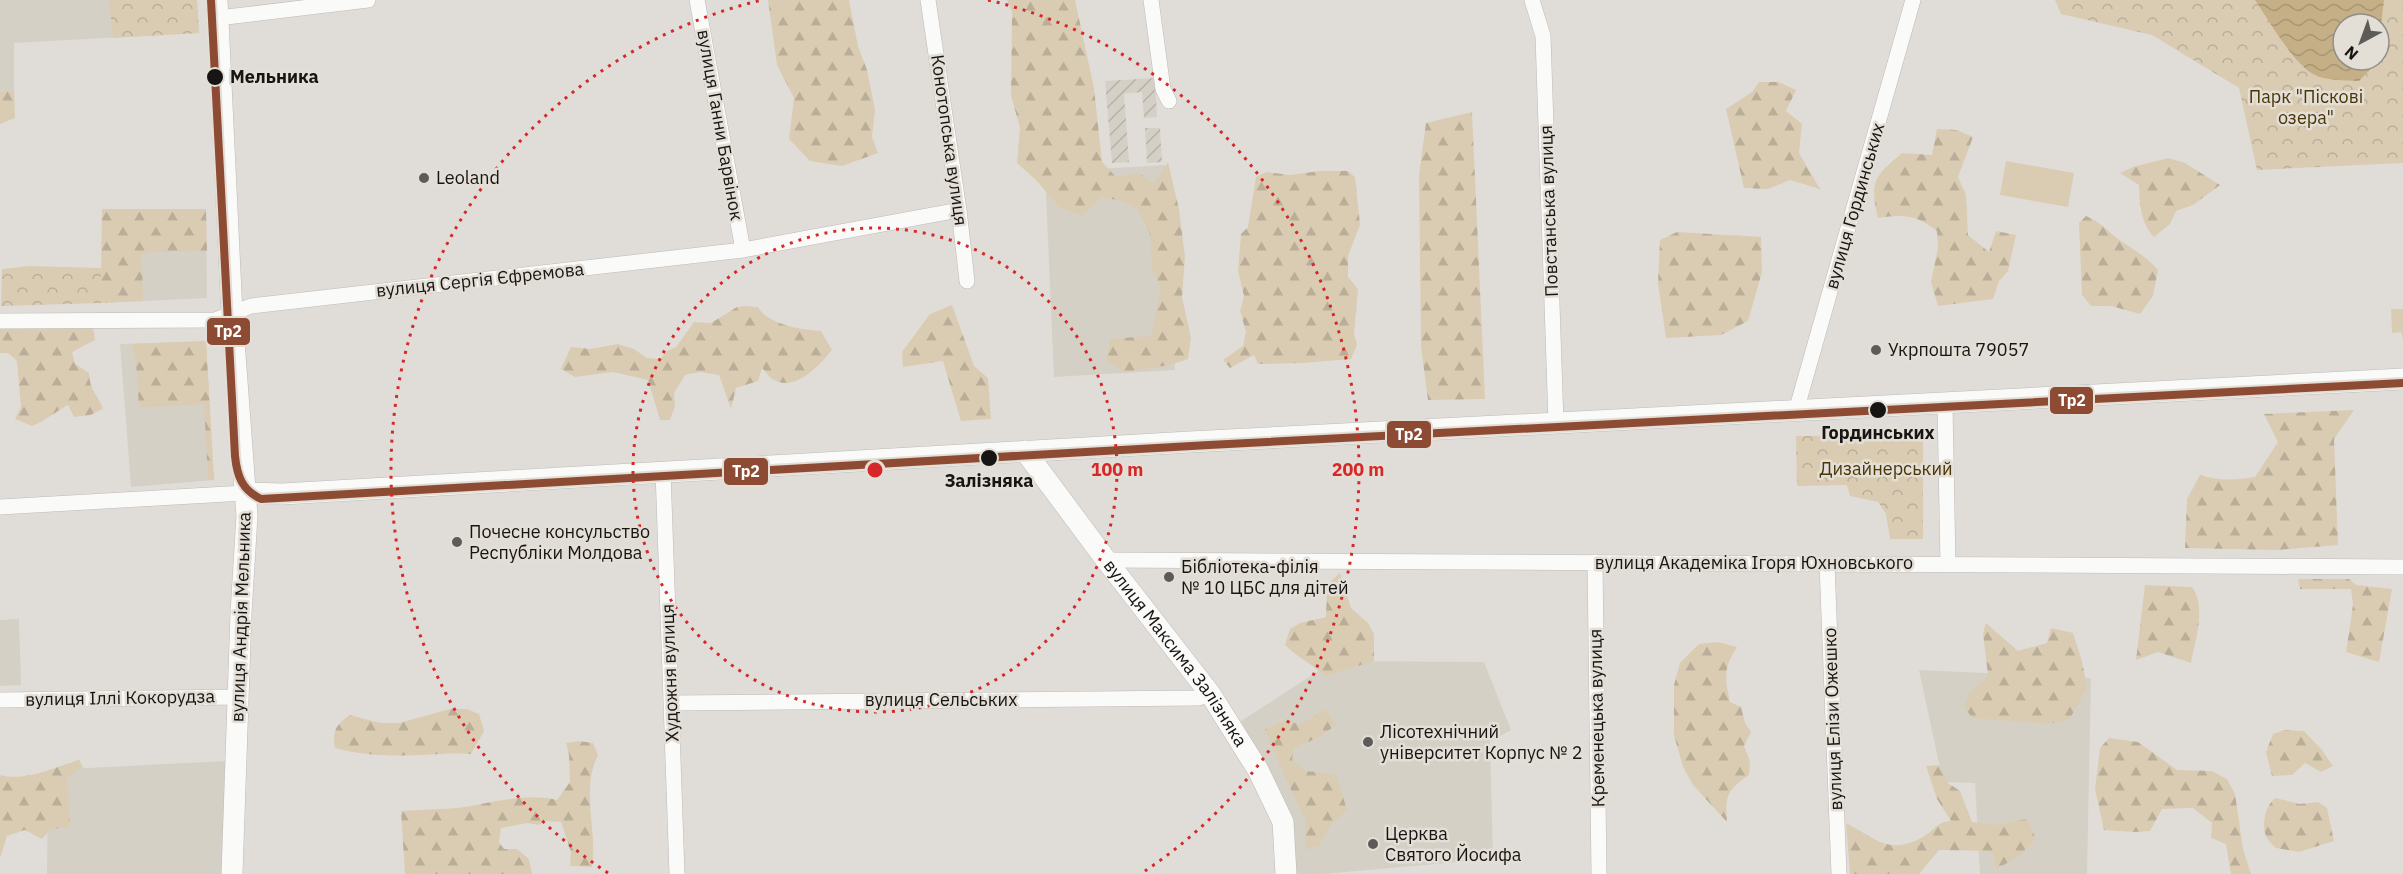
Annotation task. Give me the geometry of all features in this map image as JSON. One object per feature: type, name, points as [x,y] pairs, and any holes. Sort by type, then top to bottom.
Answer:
[{"type":"street","points":[[217,9],[368,0]]},
{"type":"street","name":"вулиця Ганни Барвінок","points":[[697,0],[743,250]]},
{"type":"street","name":"Конотопська вулиця","points":[[928,0],[959,210],[967,281]]},
{"type":"street","points":[[1151,0],[1163,90],[1169,101]]},
{"type":"street","name":"Повстанська вулиця","points":[[1533,0],[1543,36],[1556,423]]},
{"type":"street","name":"вулиця Гординських","points":[[1796,411],[1913,0]]},
{"type":"street","name":"вулиця Андрія Мельника","points":[[217,9],[232,314],[247,516],[241,613],[232,874]]},
{"type":"street","name":"вулиця Сергія Єфремова","points":[[0,321],[214,320],[251,306],[743,250],[959,210]]},
{"type":"street","points":[[0,507],[245,493],[282,494],[1025,451],[2403,379]]},
{"type":"street","points":[[1945,404],[1948,565]]},
{"type":"street","name":"вулиця Максима Залізняка","points":[[1025,451],[1211,695],[1258,770],[1283,822],[1286,874]]},
{"type":"street","name":"Художня вулиця","points":[[663,471],[677,874]]},
{"type":"street","name":"вулиця Академіка Ігоря Юхновського","points":[[1106,560],[2403,567]]},
{"type":"street","name":"Кременецька вулиця","points":[[1595,562],[1599,874]]},
{"type":"street","name":"вулиця Елізи Ожешко","points":[[1827,564],[1839,874]]},
{"type":"street","name":"вулиця Сельських","points":[[672,703],[1198,698],[1211,695]]},
{"type":"street","name":"вулиця Іллі Кокорудза","points":[[0,700],[239,697]]},
{"type":"shaded area","points":[[0,0],[197,0],[199,33],[14,43],[14,90],[0,92]]},
{"type":"shaded area","points":[[1155,78],[1157,117],[1144,118],[1142,92],[1124,94],[1129,162],[1112,163],[1105,81]]},
{"type":"shaded area","points":[[1145,128],[1160,128],[1162,162],[1147,163]]},
{"type":"shaded area","points":[[1165,165],[1175,370],[1054,377],[1045,172]]},
{"type":"shaded area","points":[[102,209],[206,209],[207,298],[101,303]]},
{"type":"shaded area","points":[[206,341],[214,480],[131,487],[120,344]]},
{"type":"shaded area","points":[[19,619],[21,685],[0,686],[0,620]]},
{"type":"shaded area","points":[[1334,661],[1484,662],[1511,730],[1490,742],[1493,859],[1323,874],[1295,874],[1238,723]]},
{"type":"shaded area","points":[[1919,670],[2091,678],[2087,874],[1980,874],[1975,783],[1943,782]]},
{"type":"shaded area","points":[[225,761],[222,874],[47,874],[48,770]]},
{"type":"green space","points":[[109,0],[197,0],[199,33],[113,38]]},
{"type":"green space","points":[[768,0],[849,0],[858,46],[867,70],[875,110],[872,137],[878,153],[842,166],[810,161],[789,139],[794,98],[777,65]]},
{"type":"green space","points":[[1007,0],[1075,0],[1094,88],[1102,162],[1116,177],[1139,173],[1154,183],[1168,162],[1179,209],[1185,257],[1182,297],[1191,338],[1188,359],[1170,365],[1124,372],[1106,361],[1110,339],[1151,336],[1161,288],[1152,269],[1150,234],[1137,209],[1122,201],[1102,197],[1083,216],[1059,207],[1036,180],[1017,163],[1020,128],[1011,95],[1012,12]]},
{"type":"green space","name":"Парк \"Піскові озера\"","points":[[2055,0],[2403,0],[2403,163],[2257,170],[2239,88],[2152,35],[2061,14]]},
{"type":"green space","points":[[1759,82],[1779,82],[1796,90],[1786,111],[1802,124],[1799,153],[1820,189],[1790,180],[1768,189],[1744,188],[1726,109],[1752,92]]},
{"type":"green space","points":[[14,90],[15,118],[0,124],[0,92]]},
{"type":"green space","points":[[1472,112],[1485,399],[1428,400],[1421,347],[1419,175],[1426,123]]},
{"type":"green space","points":[[1937,129],[1957,130],[1973,137],[1958,177],[1966,195],[1968,235],[1989,252],[1996,231],[2016,235],[2008,271],[1999,281],[1993,299],[1938,306],[1931,282],[1938,248],[1937,231],[1909,217],[1878,218],[1874,195],[1876,180],[1902,153],[1932,155]]},
{"type":"green space","points":[[2168,158],[2185,163],[2220,185],[2193,205],[2176,211],[2170,224],[2154,237],[2143,219],[2139,185],[2120,173],[2133,167]]},
{"type":"green space","points":[[2006,161],[2074,173],[2068,207],[2000,195]]},
{"type":"green space","points":[[1320,171],[1348,171],[1355,177],[1360,225],[1348,256],[1348,277],[1358,289],[1354,334],[1357,345],[1351,359],[1258,364],[1254,355],[1230,368],[1223,360],[1243,346],[1246,332],[1240,311],[1244,296],[1238,271],[1241,234],[1248,227],[1256,177],[1266,172],[1290,175]]},
{"type":"green space","points":[[102,209],[206,209],[207,251],[151,252],[142,255],[143,301],[101,303]]},
{"type":"green space","points":[[2086,216],[2142,255],[2158,270],[2153,296],[2140,314],[2111,306],[2091,306],[2082,295],[2079,223]]},
{"type":"green space","points":[[1677,232],[1761,237],[1762,272],[1748,321],[1721,335],[1666,338],[1658,283],[1660,240]]},
{"type":"green space","points":[[29,266],[101,268],[101,303],[1,306],[2,269]]},
{"type":"green space","points":[[952,305],[974,366],[988,378],[991,419],[961,421],[943,361],[903,367],[902,352],[930,314]]},
{"type":"green space","points":[[737,307],[758,307],[770,318],[786,325],[821,331],[832,350],[806,376],[789,383],[772,379],[762,368],[758,381],[736,388],[731,409],[719,375],[700,372],[685,375],[674,393],[675,406],[670,420],[660,420],[648,380],[613,372],[575,377],[561,369],[571,347],[590,349],[618,344],[634,349],[647,358],[661,359],[665,352],[676,347],[694,322],[711,323]]},
{"type":"green space","points":[[2391,309],[2403,309],[2403,339],[2401,332],[2392,333]]},
{"type":"green space","points":[[93,326],[95,340],[72,352],[75,364],[89,373],[92,388],[103,409],[90,415],[74,417],[68,405],[32,426],[15,419],[21,407],[17,361],[8,353],[0,353],[0,328]]},
{"type":"green space","points":[[206,341],[214,480],[208,480],[204,404],[139,408],[136,363],[132,344]]},
{"type":"green space","points":[[2354,410],[2334,439],[2338,545],[2277,550],[2185,548],[2187,499],[2200,475],[2228,479],[2255,477],[2278,442],[2264,414]]},
{"type":"green space","name":"Дизайнерський","points":[[1923,435],[1923,539],[1890,539],[1886,514],[1878,502],[1850,496],[1847,485],[1797,486],[1796,436]]},
{"type":"green space","points":[[1340,573],[1351,608],[1368,623],[1374,634],[1374,661],[1325,676],[1285,645],[1290,629],[1300,623],[1326,617],[1327,585]]},
{"type":"green space","points":[[2298,579],[2349,579],[2356,585],[2392,589],[2379,662],[2346,652],[2353,605],[2351,589],[2300,589]]},
{"type":"green space","points":[[2145,585],[2192,587],[2199,604],[2199,614],[2191,663],[2158,652],[2136,660]]},
{"type":"green space","points":[[1986,623],[2018,651],[2047,643],[2051,628],[2073,633],[2082,661],[2087,688],[2069,720],[2049,724],[1972,718],[1964,706],[1970,691],[1988,675],[1983,633]]},
{"type":"green space","points":[[1718,642],[1737,647],[1727,667],[1727,686],[1730,702],[1741,707],[1745,723],[1751,732],[1744,746],[1750,761],[1749,775],[1729,794],[1726,806],[1727,822],[1693,785],[1683,767],[1674,735],[1674,685],[1680,663],[1699,644]]},
{"type":"green space","points":[[450,709],[467,709],[479,714],[484,731],[471,754],[379,755],[335,748],[336,728],[350,715],[380,723],[399,723]]},
{"type":"green space","points":[[1326,709],[1336,725],[1319,737],[1294,748],[1292,760],[1306,771],[1336,774],[1347,810],[1331,825],[1319,846],[1305,850],[1305,819],[1265,729],[1287,719],[1299,725]]},
{"type":"green space","points":[[2285,730],[2304,731],[2333,766],[2321,772],[2305,763],[2292,775],[2272,776],[2266,752],[2273,734]]},
{"type":"green space","points":[[2109,738],[2138,742],[2177,770],[2212,771],[2227,779],[2235,794],[2243,849],[2251,874],[2231,874],[2226,844],[2211,838],[2212,823],[2193,808],[2162,809],[2150,831],[2104,830],[2095,789],[2100,748]]},
{"type":"green space","points":[[579,741],[593,743],[598,755],[590,782],[592,867],[570,866],[571,852],[561,822],[543,821],[540,825],[527,823],[501,828],[499,842],[504,849],[517,849],[529,859],[532,874],[405,874],[401,811],[445,809],[536,797],[557,800],[570,782],[566,743]]},
{"type":"green space","points":[[79,760],[83,767],[67,777],[70,827],[51,829],[42,839],[25,830],[7,836],[0,858],[0,775],[20,777]]},
{"type":"green space","points":[[1939,765],[1948,783],[1960,791],[1972,822],[1995,825],[2027,819],[2036,839],[2018,857],[1996,869],[1992,851],[1939,850],[1919,874],[1850,874],[1846,823],[1883,843],[1900,845],[1923,837],[1939,825],[1951,821],[1937,799],[1926,766]]},
{"type":"green space","points":[[2275,798],[2300,804],[2318,802],[2327,808],[2334,841],[2299,852],[2276,848],[2267,838],[2264,826],[2267,810]]},
{"type":"water","points":[[2255,0],[2384,0],[2383,12],[2331,12],[2331,72],[2368,72],[2359,81],[2329,79],[2313,74],[2289,51]]},
{"type":"transit line","name":"Тр2","points":[[211,0],[235,456],[237,470],[245,487],[261,499],[1209,445],[2403,383]]},
{"type":"place","name":"Мельника","points":[[215,77]]},
{"type":"place","name":"Leoland","points":[[424,178]]},
{"type":"place","name":"Укрпошта 79057","points":[[1876,350]]},
{"type":"place","name":"Гординських","points":[[1878,410]]},
{"type":"place","name":"Залізняка","points":[[989,458]]},
{"type":"place","name":"Почесне консульство Республіки Молдова","points":[[457,542]]},
{"type":"place","name":"Бібліотека-філія № 10 ЦБС для дітей","points":[[1169,577]]},
{"type":"place","name":"Лісотехнічний університет Корпус № 2","points":[[1368,742]]},
{"type":"place","name":"Церква Святого Йосифа","points":[[1373,844]]}]
